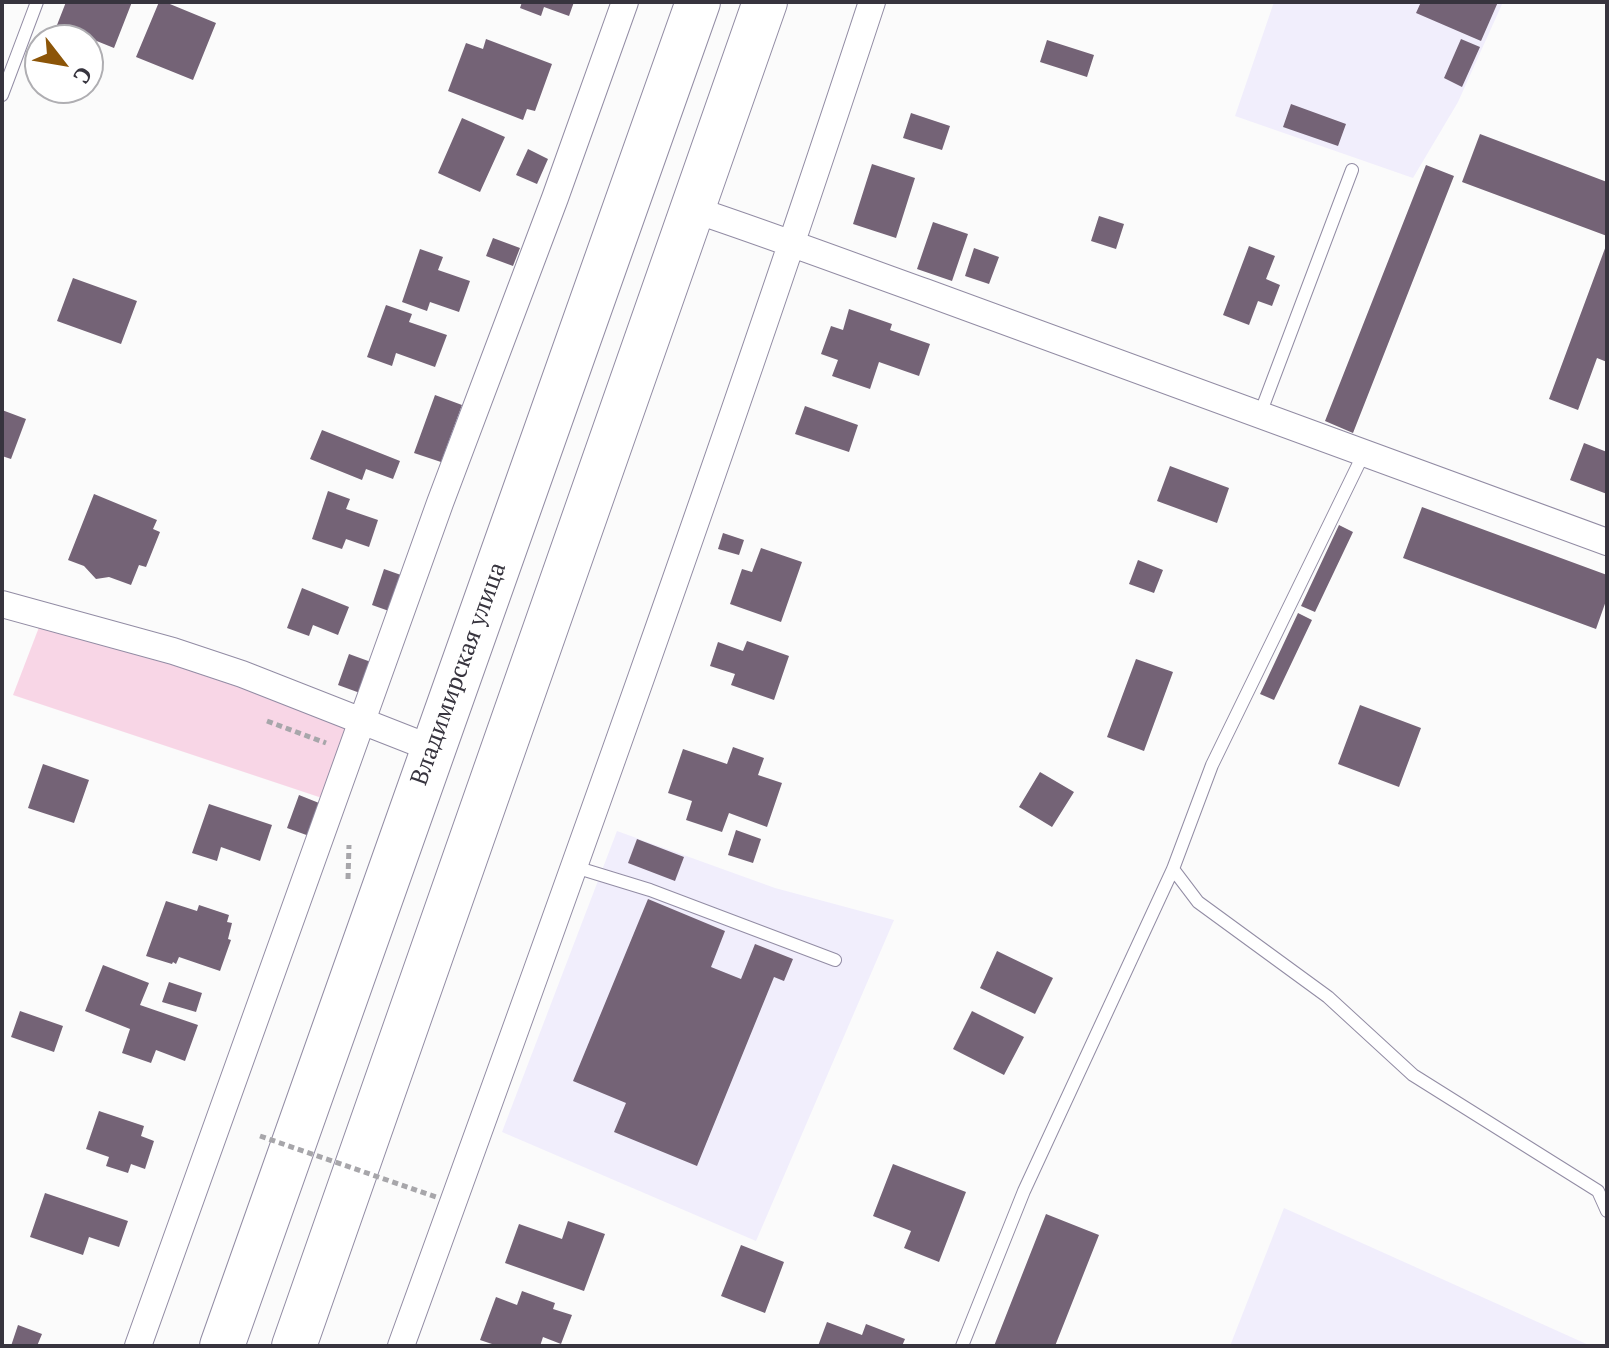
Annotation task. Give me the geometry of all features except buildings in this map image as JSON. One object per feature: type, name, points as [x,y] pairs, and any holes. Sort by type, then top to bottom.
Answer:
[{"type":"highway","name":"Владимирская улица","points":[[222,1346],[698,2]]},
{"type":"highway","points":[[294,1346],[765,2]]},
{"type":"street","points":[[138,1346],[440,503],[625,2]]},
{"type":"street","points":[[401,1346],[575,867],[793,243],[872,2]]},
{"type":"street","points":[[692,209],[793,243],[1607,542]]},
{"type":"street","points":[[2,604],[173,651],[242,674],[433,749]]},
{"type":"lane","points":[[2,95],[37,2]]},
{"type":"lane","points":[[1260,414],[1352,170]]},
{"type":"lane","points":[[962,1346],[1024,1191],[1173,869],[1212,765],[1364,453]]},
{"type":"lane","points":[[575,867],[650,890],[835,960]]},
{"type":"lane","points":[[1173,869],[1198,902],[1328,997],[1413,1075],[1598,1191],[1607,1211]]},
{"type":"path","points":[[267,721],[350,752]]},
{"type":"path","points":[[348,893],[349,831]]},
{"type":"path","points":[[260,1136],[439,1198]]},
{"type":"shaded area","points":[[1274,2],[1503,2],[1458,102],[1413,178],[1235,116]]},
{"type":"shaded area","points":[[41,622],[257,686],[357,724],[328,800],[13,695]]},
{"type":"shaded area","points":[[617,831],[775,888],[894,920],[756,1241],[502,1132]]},
{"type":"shaded area","points":[[1284,1208],[1591,1346],[1230,1346]]}]
